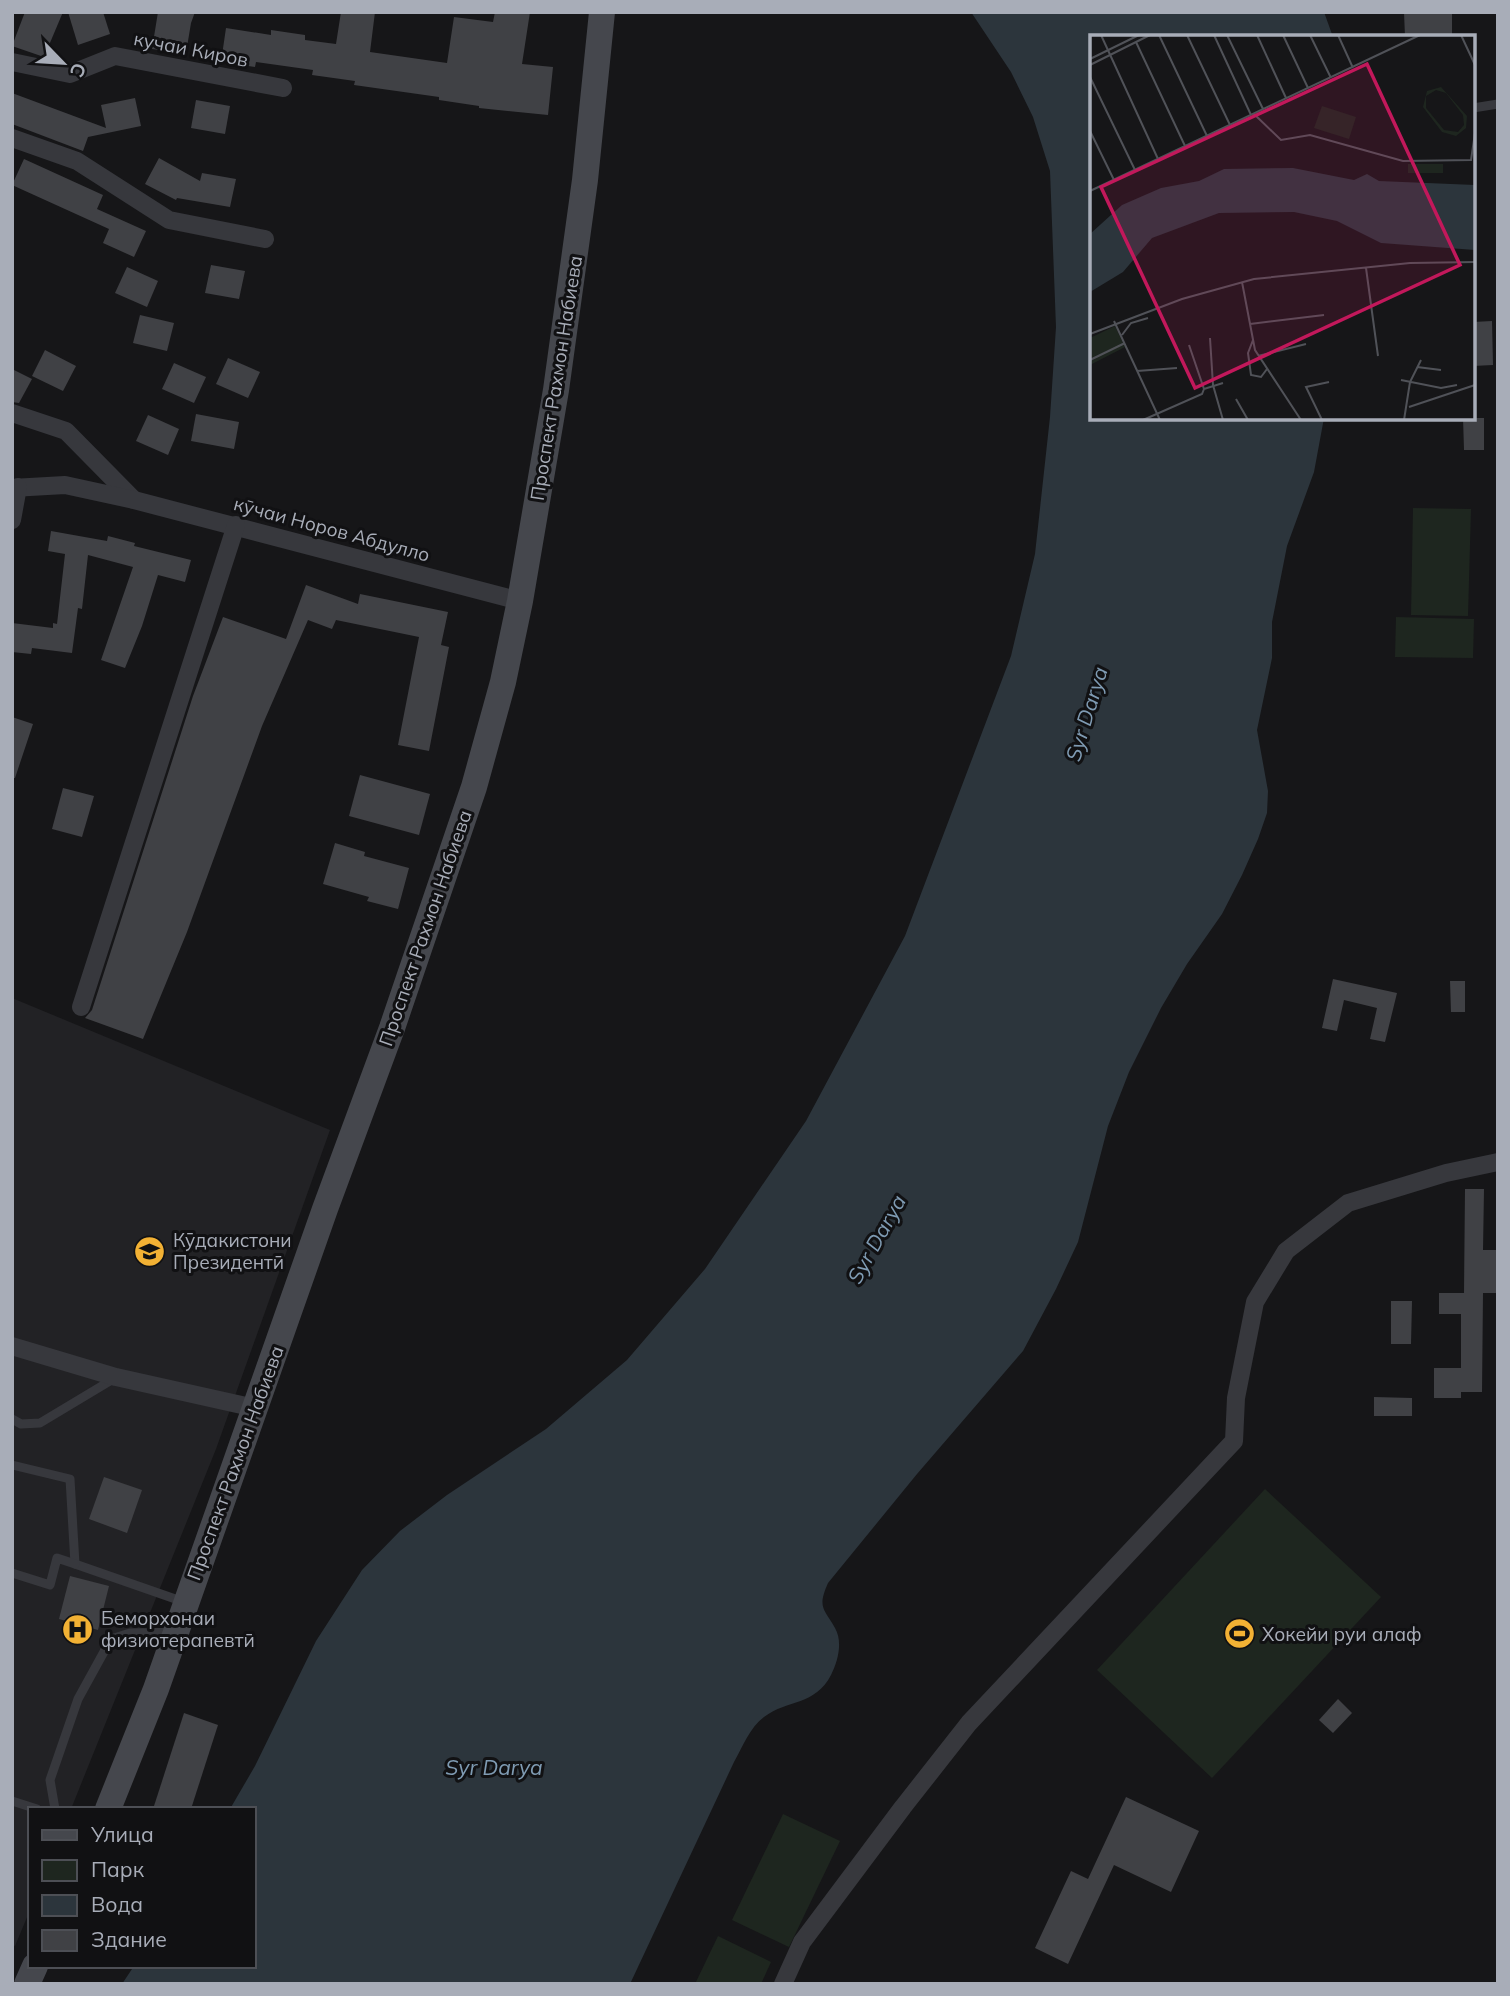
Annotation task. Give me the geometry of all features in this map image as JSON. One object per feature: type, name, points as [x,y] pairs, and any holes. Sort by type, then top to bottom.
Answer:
[{"type":"main road","name":"Проспект Рахмон Набиева","points":[[109,1807],[156,1689],[325,1209],[392,1028],[474,787],[503,682],[520,601],[556,390],[585,180],[602,12]]},
{"type":"main road","name":"Проспект Рахмон Набиева","points":[[125,1807],[168,1699],[380,1099],[486,788],[515,688],[532,611],[581,308],[617,12]]},
{"type":"main road","points":[[27,1984],[34,1968]]},
{"type":"main road","points":[[43,1984],[51,1968]]},
{"type":"street","name":"кучаи Киров","points":[[12,62],[70,74],[115,56],[283,88]]},
{"type":"street","points":[[12,138],[77,162],[169,220],[265,239]]},
{"type":"street","points":[[12,413],[66,431],[134,500]]},
{"type":"street","name":"кӯчаи Норов Абдулло","points":[[12,520],[15,487],[65,485],[236,525],[520,601]]},
{"type":"street","points":[[81,1007],[236,525]]},
{"type":"street","points":[[783,1984],[802,1942],[902,1807],[969,1723],[1234,1441],[1236,1398],[1255,1302],[1286,1251],[1348,1203],[1446,1172],[1498,1162]]},
{"type":"street","points":[[12,1346],[116,1377],[255,1408]]},
{"type":"lane","points":[[1475,108],[1498,104]]},
{"type":"lane","points":[[12,1419],[21,1424],[40,1423],[116,1377]]},
{"type":"lane","points":[[12,1465],[70,1479],[75,1564]]},
{"type":"lane","points":[[12,1573],[50,1585],[57,1558],[186,1603]]},
{"type":"lane","points":[[55,1807],[50,1780],[78,1699],[111,1639],[130,1633],[176,1632]]},
{"type":"lane","points":[[12,1801],[31,1807]]},
{"type":"shaded area","name":"Кӯдакистони Президентӣ","points":[[12,998],[330,1130],[216,1449],[72,1807],[28,1807],[28,1915],[15,1946],[12,1945]]},
{"type":"green space","points":[[1413,508],[1471,509],[1468,616],[1411,615]]},
{"type":"green space","points":[[1396,617],[1474,619],[1473,658],[1395,657]]},
{"type":"green space","name":"Хокейи руи алаф","points":[[1265,1489],[1381,1597],[1212,1778],[1097,1670]]},
{"type":"green space","points":[[783,1814],[840,1841],[789,1947],[732,1920]]},
{"type":"green space","points":[[718,1936],[771,1962],[761,1984],[695,1984]]},
{"type":"water","name":"Syr Darya","points":[[971,12],[1324,12],[1332,35],[1090,35],[1090,420],[1324,420],[1314,472],[1287,546],[1272,622],[1272,658],[1257,730],[1268,791],[1267,813],[1242,875],[1222,914],[1187,964],[1161,1008],[1129,1072],[1108,1126],[1078,1242],[1023,1351],[828,1583],[822,1603],[837,1633],[839,1645],[831,1675],[817,1692],[773,1711],[750,1732],[630,1984],[122,1984],[133,1968],[256,1968],[256,1807],[231,1807],[255,1766],[316,1641],[362,1570],[400,1531],[447,1495],[546,1429],[627,1360],[705,1269],[806,1121],[905,936],[1011,656],[1035,554],[1050,417],[1056,327],[1050,171],[1033,117],[1011,72]]},
{"type":"building","points":[[25,12],[63,12],[44,57],[12,46]]},
{"type":"building","points":[[68,12],[103,12],[110,34],[78,45]]},
{"type":"building","points":[[158,12],[195,12],[186,53],[152,49]]},
{"type":"building","points":[[341,12],[375,12],[370,52],[447,63],[454,17],[493,22],[495,12],[530,12],[522,64],[553,67],[548,115],[479,108],[439,100],[439,97],[354,85],[355,81],[312,75],[313,70],[256,62],[255,67],[221,62],[226,28],[271,35],[271,30],[305,35],[305,40],[336,44]]},
{"type":"building","points":[[1404,12],[1452,12],[1452,35],[1405,35]]},
{"type":"building","points":[[12,93],[106,128],[101,105],[135,98],[141,126],[88,137],[83,151],[12,124]]},
{"type":"building","points":[[196,100],[230,106],[225,134],[191,128]]},
{"type":"building","points":[[159,158],[200,181],[202,173],[236,179],[230,207],[177,198],[176,200],[145,184]]},
{"type":"building","points":[[24,159],[103,195],[97,209],[146,231],[134,257],[103,243],[109,229],[12,185]]},
{"type":"building","points":[[211,265],[245,271],[239,299],[205,293]]},
{"type":"building","points":[[127,267],[158,281],[147,307],[115,293]]},
{"type":"building","points":[[140,315],[174,323],[167,351],[133,343]]},
{"type":"building","points":[[1492,321],[1493,365],[1475,366],[1475,322]]},
{"type":"building","points":[[45,350],[76,366],[63,391],[32,376]]},
{"type":"building","points":[[228,358],[260,372],[248,398],[216,384]]},
{"type":"building","points":[[174,363],[206,377],[194,403],[162,389]]},
{"type":"building","points":[[12,369],[32,379],[19,403],[12,402]]},
{"type":"building","points":[[196,414],[239,422],[234,449],[191,441]]},
{"type":"building","points":[[148,415],[179,429],[168,455],[136,441]]},
{"type":"building","points":[[1484,418],[1484,450],[1464,450],[1463,420]]},
{"type":"building","points":[[51,531],[107,541],[108,536],[135,543],[134,546],[191,560],[185,582],[158,575],[125,668],[101,660],[133,567],[88,555],[82,609],[78,608],[72,653],[32,648],[31,654],[12,652],[12,623],[53,628],[53,623],[57,624],[65,554],[48,551]]},
{"type":"building","points":[[306,585],[358,604],[360,594],[448,612],[441,645],[449,647],[429,751],[398,745],[419,637],[336,620],[332,629],[308,620],[262,726],[187,932],[143,1039],[85,1018],[92,1010],[193,696],[223,617],[286,639]]},
{"type":"building","points":[[12,717],[33,724],[15,778],[12,778]]},
{"type":"building","points":[[360,775],[430,794],[419,835],[349,816]]},
{"type":"building","points":[[63,788],[94,796],[82,837],[52,829]]},
{"type":"building","points":[[335,843],[365,852],[364,856],[409,868],[398,909],[367,901],[369,897],[323,884]]},
{"type":"building","points":[[1333,979],[1397,993],[1385,1042],[1370,1039],[1377,1008],[1344,1000],[1337,1031],[1322,1028]]},
{"type":"building","points":[[1450,981],[1465,981],[1465,1012],[1451,1012]]},
{"type":"building","points":[[1465,1189],[1484,1189],[1483,1250],[1498,1250],[1498,1293],[1483,1293],[1482,1392],[1461,1392],[1461,1398],[1434,1398],[1434,1368],[1461,1368],[1461,1314],[1439,1314],[1439,1293],[1464,1293]]},
{"type":"building","points":[[1391,1301],[1412,1301],[1411,1344],[1391,1344]]},
{"type":"building","points":[[1374,1397],[1412,1398],[1412,1416],[1374,1416]]},
{"type":"building","points":[[104,1477],[142,1490],[127,1533],[89,1519]]},
{"type":"building","points":[[70,1576],[109,1586],[98,1630],[59,1619]]},
{"type":"building","points":[[1338,1699],[1352,1713],[1333,1733],[1319,1720]]},
{"type":"building","points":[[184,1713],[218,1725],[192,1807],[154,1806]]},
{"type":"building","points":[[1126,1797],[1199,1831],[1171,1892],[1114,1865],[1068,1964],[1035,1948],[1071,1871],[1088,1879]]},
{"type":"place","name":"Кӯдакистони Президентӣ","points":[[150,1251]]},
{"type":"place","name":"Беморхонаи физиотерапевтӣ","points":[[78,1629]]},
{"type":"place","name":"Хокейи руи алаф","points":[[1239,1634]]}]
